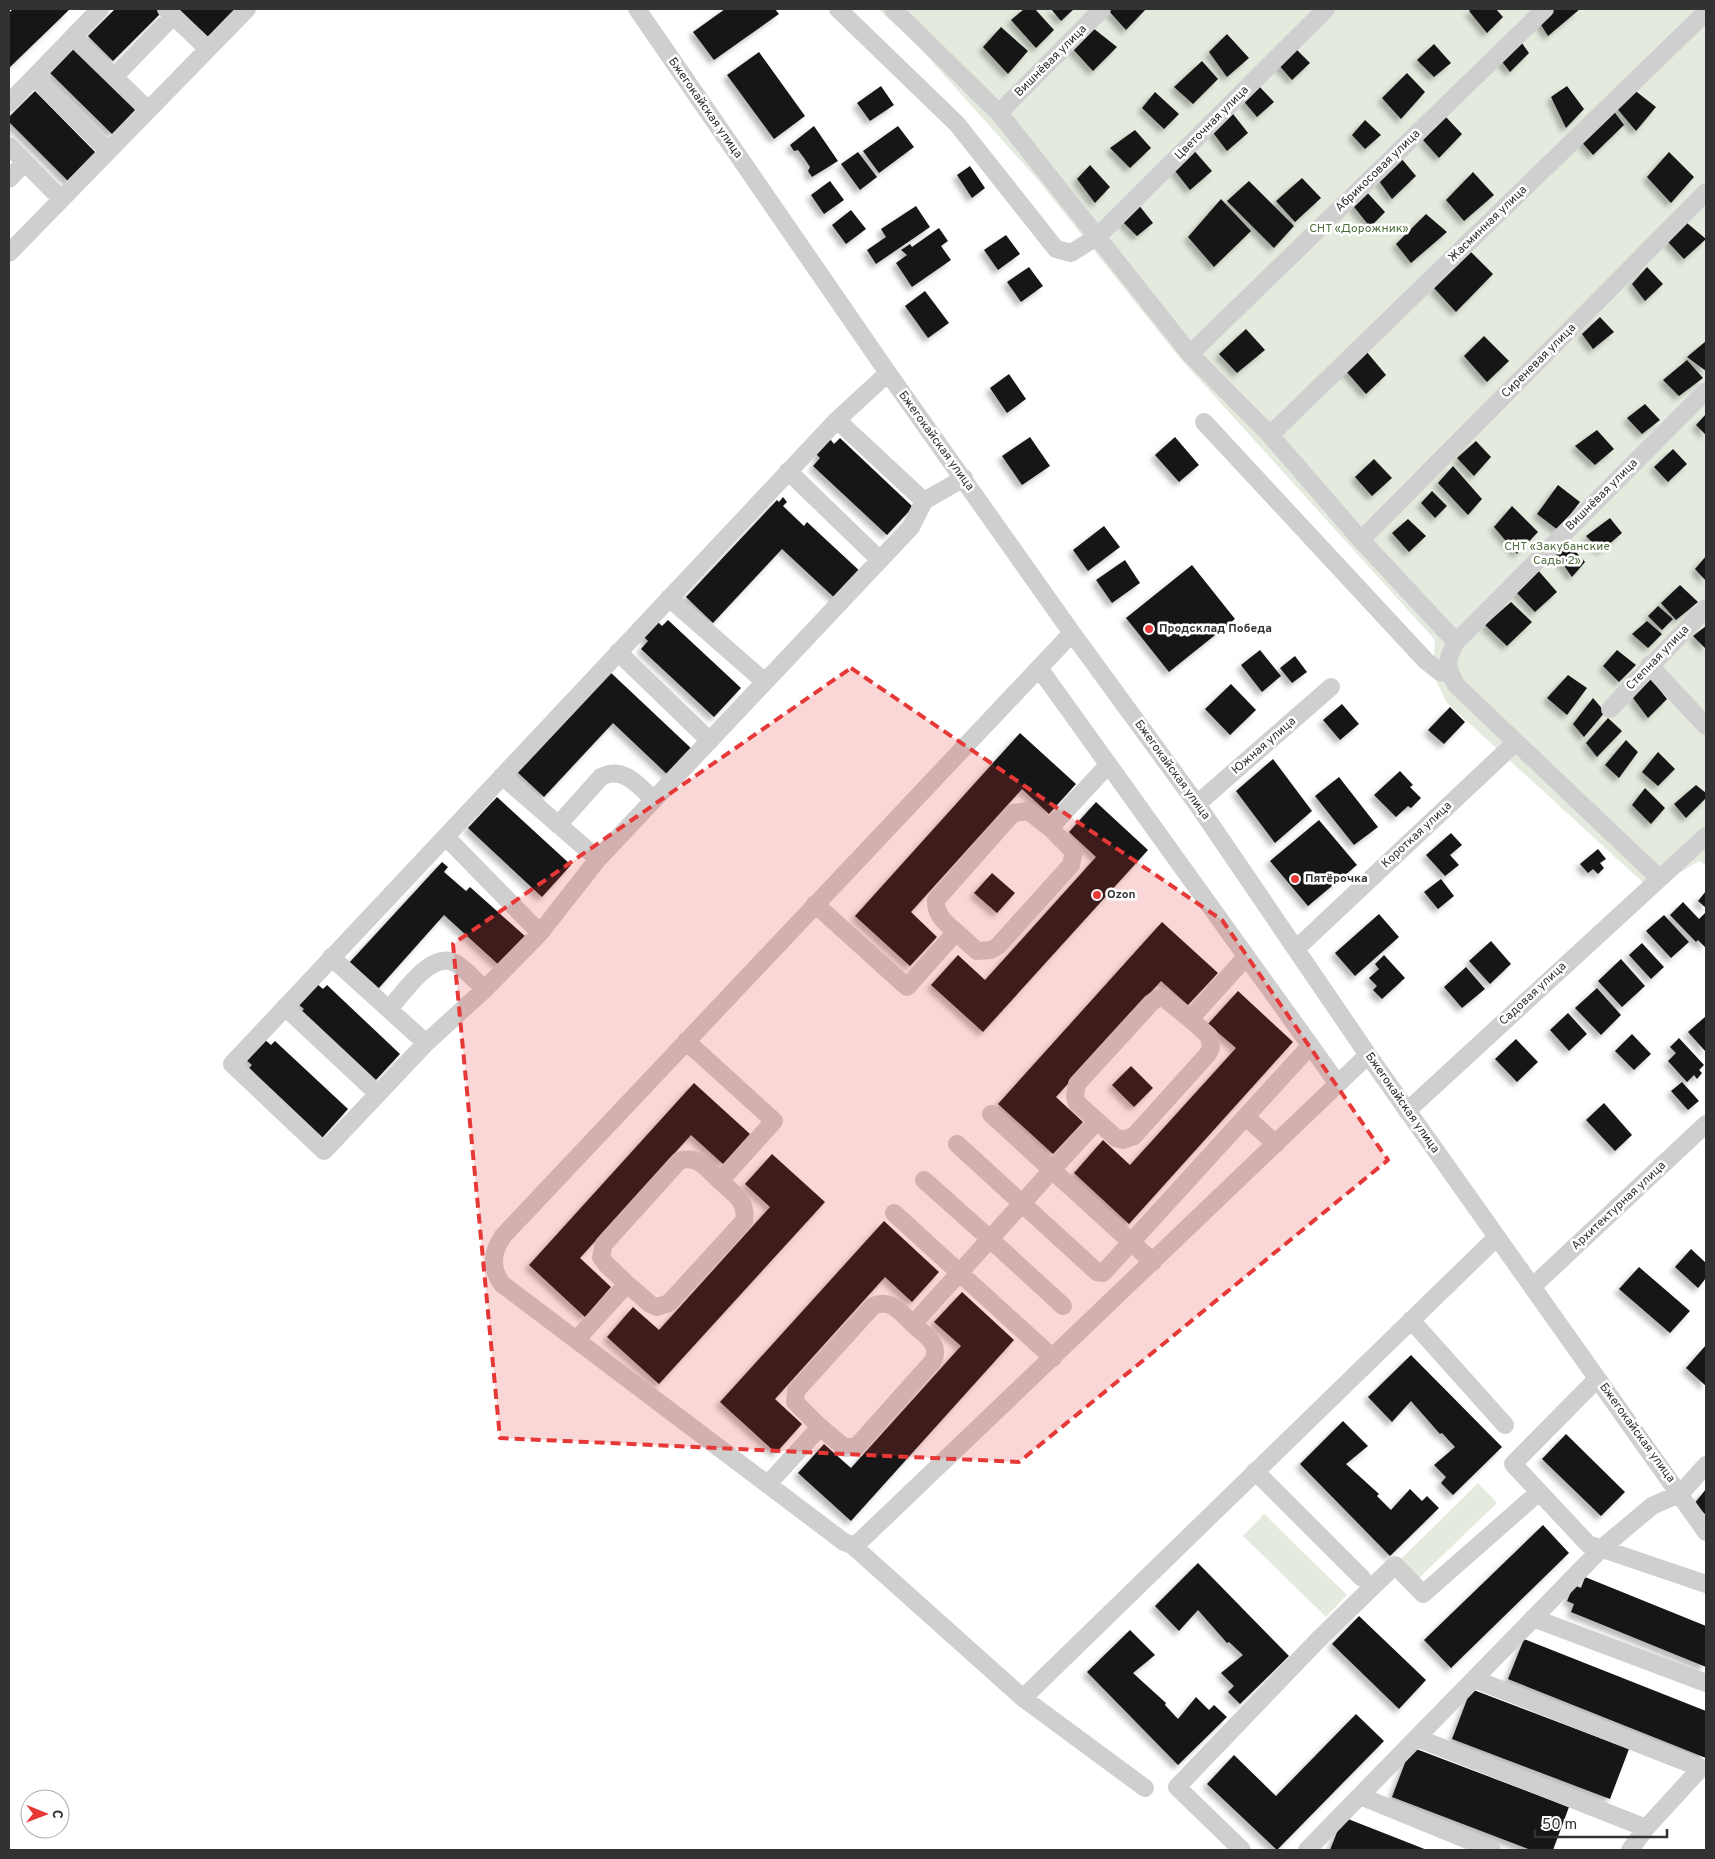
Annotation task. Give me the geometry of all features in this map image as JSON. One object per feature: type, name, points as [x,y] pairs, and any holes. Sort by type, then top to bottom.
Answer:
[{"type":"street","points":[[9,103],[100,9]]},
{"type":"street","points":[[9,253],[245,9]]},
{"type":"street","name":"Бжегокайская улица","points":[[637,9],[888,373],[1072,633],[1197,804],[1407,1111],[1706,1532]]},
{"type":"street","name":"Цветочная улица","points":[[838,9],[957,124],[1056,249],[1071,253],[1098,236],[1326,9]]},
{"type":"street","points":[[893,9],[999,113],[1190,354],[1366,535],[1456,642],[1449,654],[1447,666],[1456,686],[1659,878]]},
{"type":"street","name":"Вишнёвая улица","points":[[999,113],[1102,9]]},
{"type":"street","name":"Абрикосовая улица","points":[[1190,354],[1545,9]]},
{"type":"street","points":[[114,77],[170,12],[208,49]]},
{"type":"street","name":"Жасминная улица","points":[[1270,435],[1706,12]]},
{"type":"street","points":[[73,37],[148,110]]},
{"type":"street","points":[[34,77],[108,151]]},
{"type":"street","points":[[9,146],[61,199]]},
{"type":"street","points":[[9,179],[25,162]]},
{"type":"street","name":"Сиреневая улица","points":[[1366,535],[1706,192]]},
{"type":"street","points":[[888,373],[837,420],[788,471],[232,1064],[324,1151],[426,1043],[485,989],[540,932],[598,860],[910,527],[924,501],[964,478]]},
{"type":"street","name":"Вишнёвая улица","points":[[1456,642],[1706,392]]},
{"type":"street","points":[[837,420],[924,501]]},
{"type":"street","points":[[1204,422],[1426,661],[1440,672],[1451,674]]},
{"type":"street","points":[[788,471],[880,560]]},
{"type":"street","points":[[669,598],[765,682]]},
{"type":"street","name":"Степная улица","points":[[1610,708],[1649,665],[1706,608]]},
{"type":"street","points":[[1072,633],[503,1236],[495,1247],[494,1269],[502,1284],[844,1542],[852,1545],[1023,1698],[1145,1788]]},
{"type":"street","points":[[618,652],[710,741]]},
{"type":"street","points":[[1649,665],[1706,726]]},
{"type":"street","points":[[1039,668],[1107,766],[1338,1084]]},
{"type":"street","name":"Южная улица","points":[[1197,804],[1331,688]]},
{"type":"street","name":"Короткая улица","points":[[1297,948],[1516,742]]},
{"type":"street","points":[[1050,828],[1107,766]]},
{"type":"street","points":[[558,825],[601,777],[608,773],[628,777],[654,800]]},
{"type":"street","points":[[502,776],[598,860]]},
{"type":"street","points":[[1022,811],[1036,815],[1050,828],[1074,852],[1074,859],[1064,873],[998,946],[991,950],[977,951],[941,919],[935,908],[936,900],[1013,813],[1022,811]]},
{"type":"street","name":"Садовая улица","points":[[1407,1111],[1706,836]]},
{"type":"street","points":[[446,837],[540,932]]},
{"type":"street","points":[[815,904],[907,987],[956,932]]},
{"type":"street","points":[[332,957],[426,1043]]},
{"type":"street","points":[[1190,1018],[1246,957]]},
{"type":"street","points":[[389,1009],[428,966],[437,960],[446,960],[456,964],[485,989]]},
{"type":"street","points":[[1158,998],[1164,998],[1190,1018],[1209,1036],[1211,1048],[1134,1136],[1123,1140],[1116,1138],[1077,1103],[1075,1090],[1077,1084],[1144,1010],[1158,998]]},
{"type":"street","points":[[284,1007],[378,1094]]},
{"type":"street","points":[[686,1041],[774,1121],[720,1181]]},
{"type":"street","points":[[957,1144],[1097,1272],[1107,1271],[1310,1046]]},
{"type":"street","points":[[852,1545],[864,1539],[1368,1055]]},
{"type":"street","points":[[991,1114],[1153,1262]]},
{"type":"street","points":[[1246,1117],[1276,1144]]},
{"type":"street","points":[[913,1324],[1097,1121]]},
{"type":"street","name":"Архитектурная улица","points":[[1532,1287],[1706,1124]]},
{"type":"street","points":[[692,1159],[699,1162],[720,1181],[743,1201],[746,1213],[744,1221],[669,1303],[663,1307],[650,1304],[606,1264],[601,1256],[601,1250],[610,1237],[679,1161],[692,1159]]},
{"type":"street","points":[[924,1180],[1063,1306]]},
{"type":"street","points":[[894,1213],[1053,1358]]},
{"type":"street","points":[[1023,1698],[1497,1237]]},
{"type":"street","points":[[576,1339],[627,1284]]},
{"type":"street","points":[[880,1303],[892,1305],[933,1342],[936,1355],[934,1361],[857,1446],[851,1449],[840,1444],[820,1427],[795,1402],[796,1391],[873,1306],[880,1303]]},
{"type":"street","points":[[1411,1320],[1505,1425]]},
{"type":"street","points":[[1597,1379],[1513,1464],[1588,1544],[1706,1584]]},
{"type":"street","points":[[768,1484],[820,1427]]},
{"type":"street","points":[[1307,1850],[1602,1548],[1652,1506],[1680,1493],[1706,1464]]},
{"type":"street","points":[[1256,1471],[1362,1578]]},
{"type":"street","points":[[1242,1850],[1178,1787],[1319,1639],[1395,1565],[1423,1594],[1539,1492]]},
{"type":"street","points":[[1533,1618],[1706,1683]]},
{"type":"street","points":[[1474,1679],[1701,1768],[1646,1828],[1630,1850]]},
{"type":"street","points":[[1417,1738],[1646,1828]]},
{"type":"street","points":[[1360,1796],[1492,1850]]},
{"type":"highlighted area","points":[[851,668],[1222,920],[1388,1160],[1019,1462],[500,1438],[453,944]]},
{"type":"green space","name":"СНТ «Дорожник»","points":[[878,9],[1706,9],[1706,865],[1699,861],[1651,890],[1447,703],[1433,674],[1435,640],[1179,357],[1038,180],[919,47]]},
{"type":"green space","points":[[1478,1483],[1497,1503],[1419,1578],[1401,1559]]},
{"type":"green space","points":[[1264,1514],[1347,1595],[1326,1617],[1243,1536]]},
{"type":"building","points":[[13,9],[70,9],[9,68],[9,13]]},
{"type":"building","points":[[115,9],[156,9],[160,14],[113,61],[88,36]]},
{"type":"building","points":[[177,9],[233,9],[236,12],[208,40]]},
{"type":"building","points":[[725,9],[775,9],[779,14],[714,60],[693,32]]},
{"type":"building","points":[[1024,9],[1035,9],[1054,30],[1036,48],[1011,20]]},
{"type":"building","points":[[1051,9],[1074,9],[1061,21]]},
{"type":"building","points":[[1109,9],[1146,9],[1126,30]]},
{"type":"building","points":[[1471,9],[1496,9],[1503,17],[1487,33],[1469,11]]},
{"type":"building","points":[[1551,9],[1580,9],[1548,36],[1538,20]]},
{"type":"building","points":[[1001,27],[1028,51],[1008,74],[983,47]]},
{"type":"building","points":[[1093,28],[1117,47],[1093,71],[1071,47]]},
{"type":"building","points":[[1227,34],[1249,58],[1227,77],[1209,52]]},
{"type":"building","points":[[1519,39],[1529,53],[1510,72],[1500,59]]},
{"type":"building","points":[[1434,44],[1451,63],[1434,77],[1417,60]]},
{"type":"building","points":[[1293,46],[1310,63],[1292,80],[1278,64]]},
{"type":"building","points":[[74,48],[136,109],[112,134],[50,73]]},
{"type":"building","points":[[759,52],[805,116],[774,139],[727,75]]},
{"type":"building","points":[[1202,61],[1218,79],[1193,104],[1174,87]]},
{"type":"building","points":[[1407,73],[1425,92],[1401,119],[1382,98]]},
{"type":"building","points":[[1257,84],[1274,102],[1257,117],[1241,98]]},
{"type":"building","points":[[881,86],[894,105],[870,121],[857,103]]},
{"type":"building","points":[[1567,86],[1584,109],[1566,128],[1551,97]]},
{"type":"building","points":[[1633,89],[1656,107],[1636,131],[1615,106]]},
{"type":"building","points":[[35,91],[97,154],[69,182],[9,122],[9,117]]},
{"type":"building","points":[[1155,92],[1179,114],[1164,129],[1142,108]]},
{"type":"building","points":[[1230,110],[1248,133],[1227,151],[1211,130]]},
{"type":"building","points":[[1613,110],[1624,125],[1593,155],[1580,140]]},
{"type":"building","points":[[1445,116],[1462,134],[1439,158],[1423,140]]},
{"type":"building","points":[[1365,120],[1381,135],[1365,149],[1352,135]]},
{"type":"building","points":[[814,126],[838,161],[812,177],[808,171],[810,167],[804,158],[798,150],[794,151],[790,145]]},
{"type":"building","points":[[898,126],[914,147],[879,173],[863,151]]},
{"type":"building","points":[[1135,130],[1151,148],[1130,168],[1110,148]]},
{"type":"building","points":[[1191,147],[1212,171],[1190,190],[1172,167]]},
{"type":"building","points":[[858,152],[877,177],[860,190],[841,164]]},
{"type":"building","points":[[1669,152],[1694,177],[1671,203],[1647,177]]},
{"type":"building","points":[[1401,158],[1416,176],[1392,199],[1379,181]]},
{"type":"building","points":[[1090,165],[1110,187],[1095,203],[1077,179]]},
{"type":"building","points":[[970,166],[985,188],[972,198],[957,175]]},
{"type":"building","points":[[1473,172],[1494,195],[1464,221],[1446,200]]},
{"type":"building","points":[[1302,178],[1321,198],[1295,222],[1276,201]]},
{"type":"building","points":[[830,181],[844,200],[824,214],[811,195]]},
{"type":"building","points":[[1249,181],[1294,226],[1274,248],[1227,201]]},
{"type":"building","points":[[1364,189],[1385,212],[1370,227],[1351,203]]},
{"type":"building","points":[[1221,199],[1251,231],[1214,267],[1188,237]]},
{"type":"building","points":[[1138,204],[1153,223],[1137,236],[1122,221]]},
{"type":"building","points":[[916,206],[930,227],[876,264],[867,250],[886,237],[881,229]]},
{"type":"building","points":[[851,210],[866,229],[846,244],[832,225]]},
{"type":"building","points":[[1426,214],[1447,232],[1411,263],[1396,244]]},
{"type":"building","points":[[1687,223],[1706,239],[1684,259],[1668,242]]},
{"type":"building","points":[[939,228],[948,241],[941,246],[951,260],[912,287],[896,263],[907,255],[901,250],[910,244],[912,247]]},
{"type":"building","points":[[1006,235],[1020,254],[998,270],[984,250]]},
{"type":"building","points":[[1469,250],[1493,274],[1456,312],[1434,288]]},
{"type":"building","points":[[1029,267],[1043,286],[1021,302],[1007,282]]},
{"type":"building","points":[[1647,267],[1663,284],[1645,301],[1632,284]]},
{"type":"building","points":[[925,291],[949,323],[928,338],[905,306]]},
{"type":"building","points":[[1600,317],[1614,332],[1593,349],[1582,334]]},
{"type":"building","points":[[1246,329],[1265,350],[1237,373],[1219,354]]},
{"type":"building","points":[[1484,336],[1509,361],[1487,382],[1464,356]]},
{"type":"building","points":[[1706,341],[1706,371],[1687,357]]},
{"type":"building","points":[[1366,351],[1386,375],[1366,394],[1345,370]]},
{"type":"building","points":[[1687,360],[1703,378],[1679,396],[1663,380]]},
{"type":"building","points":[[1009,374],[1026,399],[1007,413],[990,388]]},
{"type":"building","points":[[1645,404],[1660,420],[1642,434],[1627,418]]},
{"type":"building","points":[[1706,414],[1706,435],[1696,425]]},
{"type":"building","points":[[1597,430],[1614,449],[1595,465],[1575,446]]},
{"type":"building","points":[[1030,437],[1050,466],[1022,485],[1002,456]]},
{"type":"building","points":[[1175,437],[1199,465],[1179,482],[1155,455]]},
{"type":"building","points":[[840,438],[913,507],[887,535],[813,466],[820,458],[816,454],[830,439],[834,444]]},
{"type":"building","points":[[1476,441],[1491,457],[1474,476],[1457,458]]},
{"type":"building","points":[[1673,449],[1687,464],[1668,482],[1654,467]]},
{"type":"building","points":[[1374,459],[1392,478],[1372,496],[1355,477]]},
{"type":"building","points":[[1453,466],[1482,499],[1468,515],[1438,483]]},
{"type":"building","points":[[1558,485],[1580,502],[1558,530],[1537,514]]},
{"type":"building","points":[[1432,491],[1447,506],[1435,518],[1421,503]]},
{"type":"building","points":[[783,497],[787,502],[783,506],[804,526],[807,522],[863,574],[838,601],[782,549],[713,623],[686,597],[777,500],[779,502]]},
{"type":"building","points":[[1512,506],[1538,532],[1517,554],[1494,527]]},
{"type":"building","points":[[1610,518],[1622,533],[1601,551],[1586,536]]},
{"type":"building","points":[[1408,519],[1426,536],[1409,552],[1392,533]]},
{"type":"building","points":[[1104,526],[1120,547],[1088,571],[1073,550]]},
{"type":"building","points":[[1568,543],[1585,562],[1572,577],[1556,554]]},
{"type":"building","points":[[1706,556],[1706,581],[1695,569]]},
{"type":"building","points":[[1125,560],[1140,583],[1112,603],[1096,580]]},
{"type":"building","points":[[1192,565],[1235,619],[1169,672],[1126,618]]},
{"type":"building","points":[[1537,569],[1557,592],[1535,612],[1516,592]]},
{"type":"building","points":[[1680,585],[1698,602],[1676,620],[1661,603]]},
{"type":"building","points":[[1511,602],[1532,622],[1507,646],[1485,625]]},
{"type":"building","points":[[1658,606],[1673,619],[1662,630],[1648,616]]},
{"type":"building","points":[[668,620],[741,688],[714,717],[641,649],[648,641],[643,636],[657,621],[662,626]]},
{"type":"building","points":[[1647,621],[1662,634],[1648,648],[1632,634]]},
{"type":"building","points":[[1706,626],[1706,649],[1693,636]]},
{"type":"building","points":[[1260,650],[1281,676],[1262,692],[1241,665]]},
{"type":"building","points":[[1617,650],[1636,665],[1619,682],[1603,666]]},
{"type":"building","points":[[1295,656],[1307,672],[1292,683],[1280,668]]},
{"type":"building","points":[[608,670],[694,751],[670,777],[613,723],[544,797],[515,770]]},
{"type":"building","points":[[1568,675],[1587,688],[1567,715],[1547,698]]},
{"type":"building","points":[[1651,679],[1667,699],[1648,718],[1633,698]]},
{"type":"building","points":[[1231,684],[1256,710],[1230,735],[1205,709]]},
{"type":"building","points":[[1593,698],[1605,712],[1584,737],[1573,724]]},
{"type":"building","points":[[1342,704],[1359,724],[1340,740],[1323,720]]},
{"type":"building","points":[[1450,707],[1465,722],[1444,744],[1428,730]]},
{"type":"building","points":[[1608,718],[1622,731],[1597,757],[1586,743]]},
{"type":"building","points":[[1020,733],[1076,784],[1049,814],[1022,789],[911,912],[937,937],[910,966],[855,916]]},
{"type":"building","points":[[1626,740],[1638,752],[1619,778],[1605,765]]},
{"type":"building","points":[[1658,752],[1675,769],[1658,786],[1642,772]]},
{"type":"building","points":[[1273,759],[1312,811],[1275,843],[1236,791]]},
{"type":"building","points":[[1400,771],[1413,785],[1410,787],[1421,798],[1411,808],[1408,806],[1396,817],[1374,795]]},
{"type":"building","points":[[1339,777],[1378,827],[1354,845],[1315,796]]},
{"type":"building","points":[[1696,785],[1706,793],[1706,798],[1686,818],[1674,804]]},
{"type":"building","points":[[1645,788],[1665,808],[1651,824],[1632,805]]},
{"type":"building","points":[[497,797],[571,865],[542,897],[468,828]]},
{"type":"building","points":[[1096,802],[1148,850],[983,1032],[931,985],[958,955],[985,980],[1096,857],[1069,832]]},
{"type":"building","points":[[1319,820],[1357,865],[1308,906],[1270,861]]},
{"type":"building","points":[[1451,833],[1462,845],[1450,855],[1459,865],[1445,876],[1426,855]]},
{"type":"building","points":[[1598,849],[1606,859],[1600,863],[1604,868],[1598,874],[1593,869],[1588,873],[1580,864]]},
{"type":"building","points":[[442,862],[448,867],[444,872],[466,891],[470,887],[526,937],[500,966],[444,915],[378,989],[349,963]]},
{"type":"building","points":[[992,873],[1015,893],[997,913],[974,893]]},
{"type":"building","points":[[1441,879],[1454,896],[1438,909],[1424,892]]},
{"type":"building","points":[[1706,891],[1706,908],[1698,901]]},
{"type":"building","points":[[1683,902],[1699,919],[1706,914],[1705,947],[1698,940],[1696,942],[1670,915]]},
{"type":"building","points":[[1379,914],[1399,937],[1355,976],[1335,953]]},
{"type":"building","points":[[1664,915],[1689,942],[1671,958],[1646,931]]},
{"type":"building","points":[[1162,922],[1218,973],[1188,1005],[1161,981],[1056,1097],[1083,1122],[1053,1154],[998,1104]]},
{"type":"building","points":[[1491,941],[1511,964],[1490,984],[1469,961]]},
{"type":"building","points":[[1642,943],[1664,967],[1651,979],[1629,955]]},
{"type":"building","points":[[1384,955],[1405,978],[1382,999],[1373,990],[1377,986],[1369,978],[1379,969],[1375,964]]},
{"type":"building","points":[[1621,959],[1645,986],[1622,1007],[1598,981]]},
{"type":"building","points":[[1466,967],[1485,989],[1462,1008],[1444,987]]},
{"type":"building","points":[[316,983],[323,989],[327,985],[400,1054],[374,1082],[300,1013],[304,1009],[297,1003]]},
{"type":"building","points":[[1597,988],[1621,1015],[1601,1035],[1575,1008]]},
{"type":"building","points":[[1238,991],[1293,1042],[1129,1224],[1074,1173],[1103,1140],[1130,1165],[1236,1048],[1208,1024]]},
{"type":"building","points":[[1568,1013],[1587,1034],[1569,1051],[1550,1030]]},
{"type":"building","points":[[1706,1016],[1706,1052],[1688,1032]]},
{"type":"building","points":[[1632,1034],[1651,1054],[1634,1070],[1615,1051]]},
{"type":"building","points":[[1679,1038],[1704,1065],[1699,1070],[1702,1073],[1697,1079],[1694,1075],[1687,1082],[1668,1061],[1676,1053],[1670,1047]]},
{"type":"building","points":[[264,1039],[271,1045],[275,1041],[348,1109],[322,1138],[248,1069],[252,1065],[245,1059]]},
{"type":"building","points":[[1516,1039],[1538,1062],[1517,1082],[1495,1059]]},
{"type":"building","points":[[1131,1066],[1153,1088],[1134,1107],[1112,1085]]},
{"type":"building","points":[[1682,1082],[1699,1101],[1688,1110],[1671,1091]]},
{"type":"building","points":[[694,1083],[750,1134],[723,1164],[691,1135],[580,1258],[611,1287],[585,1317],[529,1265]]},
{"type":"building","points":[[1604,1103],[1632,1135],[1615,1151],[1586,1120]]},
{"type":"building","points":[[772,1154],[825,1202],[659,1384],[607,1337],[633,1307],[659,1330],[770,1207],[745,1184]]},
{"type":"building","points":[[884,1221],[939,1272],[912,1302],[885,1277],[775,1399],[802,1424],[776,1453],[720,1402]]},
{"type":"building","points":[[1691,1249],[1706,1263],[1706,1278],[1698,1288],[1675,1267]]},
{"type":"building","points":[[1639,1267],[1690,1311],[1670,1333],[1619,1289]]},
{"type":"building","points":[[962,1292],[1014,1340],[851,1521],[798,1473],[824,1444],[851,1468],[961,1346],[934,1322]]},
{"type":"building","points":[[1706,1345],[1706,1386],[1686,1368]]},
{"type":"building","points":[[1411,1355],[1502,1447],[1453,1495],[1441,1483],[1446,1477],[1434,1465],[1455,1447],[1442,1433],[1440,1434],[1411,1401],[1392,1422],[1368,1397]]},
{"type":"building","points":[[1343,1421],[1368,1446],[1346,1464],[1379,1494],[1377,1496],[1391,1510],[1410,1489],[1422,1501],[1427,1496],[1439,1508],[1390,1556],[1300,1464]]},
{"type":"building","points":[[1566,1434],[1625,1492],[1601,1516],[1542,1459]]},
{"type":"building","points":[[1706,1489],[1706,1515],[1694,1504]]},
{"type":"building","points":[[1543,1525],[1569,1553],[1451,1668],[1424,1640]]},
{"type":"building","points":[[1198,1563],[1289,1656],[1240,1704],[1228,1692],[1234,1686],[1221,1673],[1243,1655],[1229,1642],[1227,1643],[1198,1610],[1179,1631],[1155,1606]]},
{"type":"building","points":[[1585,1577],[1706,1626],[1706,1667],[1571,1612],[1574,1604],[1567,1601],[1574,1585],[1581,1588]]},
{"type":"building","points":[[1359,1616],[1426,1680],[1399,1709],[1332,1644]]},
{"type":"building","points":[[1130,1630],[1155,1655],[1133,1673],[1166,1703],[1165,1705],[1178,1719],[1196,1697],[1209,1710],[1214,1705],[1227,1717],[1178,1765],[1087,1672]]},
{"type":"building","points":[[1524,1639],[1706,1711],[1706,1758],[1508,1679]]},
{"type":"building","points":[[1471,1689],[1629,1749],[1610,1799],[1452,1739]]},
{"type":"building","points":[[1356,1714],[1384,1741],[1277,1850],[1207,1784],[1234,1755],[1276,1796]]},
{"type":"building","points":[[1411,1747],[1569,1807],[1553,1850],[1531,1850],[1392,1797]]},
{"type":"building","points":[[1343,1817],[1427,1850],[1330,1850]]},
{"type":"place","name":"Продсклад Победа","points":[[1149,629]]},
{"type":"place","name":"Пятёрочка","points":[[1295,879]]},
{"type":"place","name":"Ozon","points":[[1097,895]]},
{"type":"park label","name":"СНТ «Закубанские Сады 2»","points":[[1557,554]]}]
